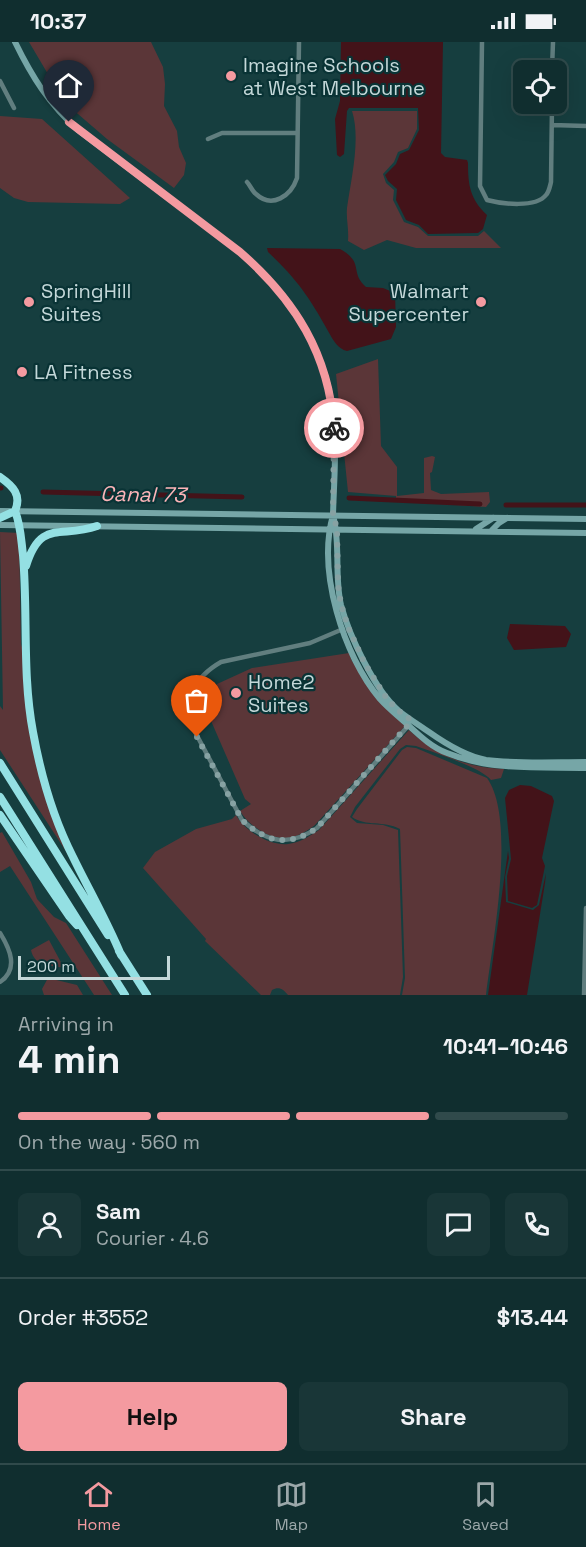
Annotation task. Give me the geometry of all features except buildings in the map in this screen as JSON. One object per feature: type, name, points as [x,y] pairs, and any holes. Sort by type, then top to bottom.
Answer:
[{"type":"highway","points":[[0,477],[14,489],[18,504],[15,511],[0,518]]},
{"type":"highway","points":[[15,511],[20,525],[25,570],[32,730],[40,768],[62,833],[110,927],[121,955]]},
{"type":"highway","points":[[25,570],[34,545],[42,536],[58,531],[82,531],[97,526]]},
{"type":"highway","points":[[0,763],[147,995]]},
{"type":"highway","points":[[0,797],[125,995]]},
{"type":"highway","points":[[0,815],[69,916],[92,942]]},
{"type":"street","points":[[14,42],[38,86],[60,114],[240,252],[274,285],[301,319],[324,369],[333,412],[333,594],[336,614],[348,646],[380,700],[447,745],[484,759],[586,762]]},
{"type":"street","points":[[247,182],[256,194],[266,199],[276,200],[286,196],[293,189],[297,178],[299,42]]},
{"type":"street","points":[[482,42],[480,186],[487,200],[537,203],[548,194],[551,182],[552,114]]},
{"type":"street","points":[[552,60],[553,42]]},
{"type":"street","points":[[0,81],[14,108]]},
{"type":"street","points":[[552,125],[586,126]]},
{"type":"street","points":[[208,139],[222,133],[297,133]]},
{"type":"street","points":[[0,511],[586,519]]},
{"type":"street","points":[[473,530],[493,518]]},
{"type":"street","points":[[492,530],[508,518]]},
{"type":"street","points":[[0,525],[586,533]]},
{"type":"street","points":[[333,529],[338,585],[348,627],[365,664],[387,699],[410,722],[421,737],[443,752],[489,766],[586,768]]},
{"type":"street","points":[[343,629],[310,643],[221,662],[208,669],[198,680],[190,704],[190,717],[194,730],[242,820],[252,829],[269,838],[287,841],[306,835],[317,828],[410,722]]},
{"type":"street","points":[[584,995],[586,908]]},
{"type":"street","points":[[0,933],[9,947],[12,963],[8,977],[0,982]]},
{"type":"shaded area","points":[[29,42],[151,42],[163,67],[164,106],[177,131],[179,147],[186,163],[184,175],[174,188],[107,139],[71,108]]},
{"type":"shaded area","points":[[341,42],[443,42],[441,153],[445,157],[467,160],[471,191],[487,215],[483,229],[478,233],[428,234],[419,225],[406,220],[396,200],[397,189],[385,175],[396,164],[400,154],[409,150],[419,130],[418,108],[349,108],[344,154],[340,157],[337,155],[335,119],[340,101]]},
{"type":"shaded area","points":[[352,111],[417,111],[417,129],[408,148],[398,152],[394,162],[383,174],[386,183],[394,190],[393,200],[404,222],[418,227],[428,236],[478,236],[484,231],[501,248],[416,248],[387,240],[364,250],[348,241],[347,208],[356,134]]},
{"type":"shaded area","points":[[0,116],[42,119],[130,198],[120,204],[28,202],[14,198],[0,188]]},
{"type":"shaded area","points":[[267,248],[340,249],[348,254],[355,263],[358,277],[366,287],[383,288],[395,293],[396,327],[391,339],[347,351],[341,348],[334,341],[302,289],[268,252]]},
{"type":"shaded area","points":[[378,359],[381,446],[397,467],[397,496],[424,493],[424,458],[432,456],[435,457],[430,473],[431,490],[441,494],[489,492],[490,502],[486,507],[396,501],[396,496],[348,492],[336,374]]},
{"type":"shaded area","points":[[0,532],[19,533],[21,644],[25,658],[30,725],[69,856],[0,750],[0,706],[3,710]]},
{"type":"shaded area","points":[[510,624],[565,626],[571,634],[566,647],[514,650],[507,638]]},
{"type":"shaded area","points":[[349,653],[352,661],[405,726],[315,825],[289,838],[268,835],[255,827],[240,811],[251,804],[245,799],[205,707],[217,684],[252,668]]},
{"type":"shaded area","points":[[409,730],[441,753],[465,763],[504,769],[501,778],[491,780],[478,770],[416,746],[406,745],[400,749],[355,807],[350,817],[357,823],[383,825],[398,830],[403,977],[400,995],[288,995],[279,988],[272,990],[270,995],[261,995],[205,941],[206,939],[143,868],[155,852],[196,829],[232,819],[236,815],[251,832],[273,843],[288,844],[304,839],[319,830]]},
{"type":"shaded area","points":[[407,747],[416,748],[487,778],[496,797],[500,822],[500,883],[486,995],[402,995],[405,978],[400,829],[394,826],[363,822],[352,817],[402,750]]},
{"type":"shaded area","points":[[520,785],[531,786],[552,796],[554,801],[542,858],[545,866],[537,905],[532,908],[508,901],[507,876],[511,859],[505,798],[509,790]]},
{"type":"shaded area","points":[[2,832],[31,882],[37,899],[54,917],[66,923],[112,995],[94,995],[10,866],[0,872],[0,833]]},
{"type":"shaded area","points":[[508,851],[505,877],[506,902],[533,910],[539,905],[546,873],[545,883],[527,995],[488,995]]},
{"type":"shaded area","points":[[49,940],[64,968],[43,964],[35,959],[31,950]]},
{"type":"shaded area","points":[[48,978],[77,985],[83,995],[44,995],[42,989]]},
{"type":"waterway","name":"Canal 73","points":[[43,492],[242,497]]},
{"type":"waterway","name":"Canal 73","points":[[349,498],[480,504]]},
{"type":"waterway","name":"Canal 73","points":[[506,505],[586,505]]},
{"type":"way so far","points":[[197,737],[242,820],[252,829],[269,838],[287,841],[306,835],[317,828],[411,720],[387,699],[365,664],[348,627],[341,604],[338,585],[337,529],[333,514],[334,428]]},
{"type":"place","name":"Imagine Schools at West Melbourne","points":[[231,76]]},
{"type":"place","name":"SpringHill Suites","points":[[29,302]]},
{"type":"place","name":"Walmart Supercenter","points":[[481,302]]},
{"type":"place","name":"LA Fitness","points":[[22,372]]},
{"type":"place","name":"Home2 Suites","points":[[236,693]]},
{"type":"route","points":[[69,122],[240,252],[280,291],[301,319],[324,369],[334,428]]}]
